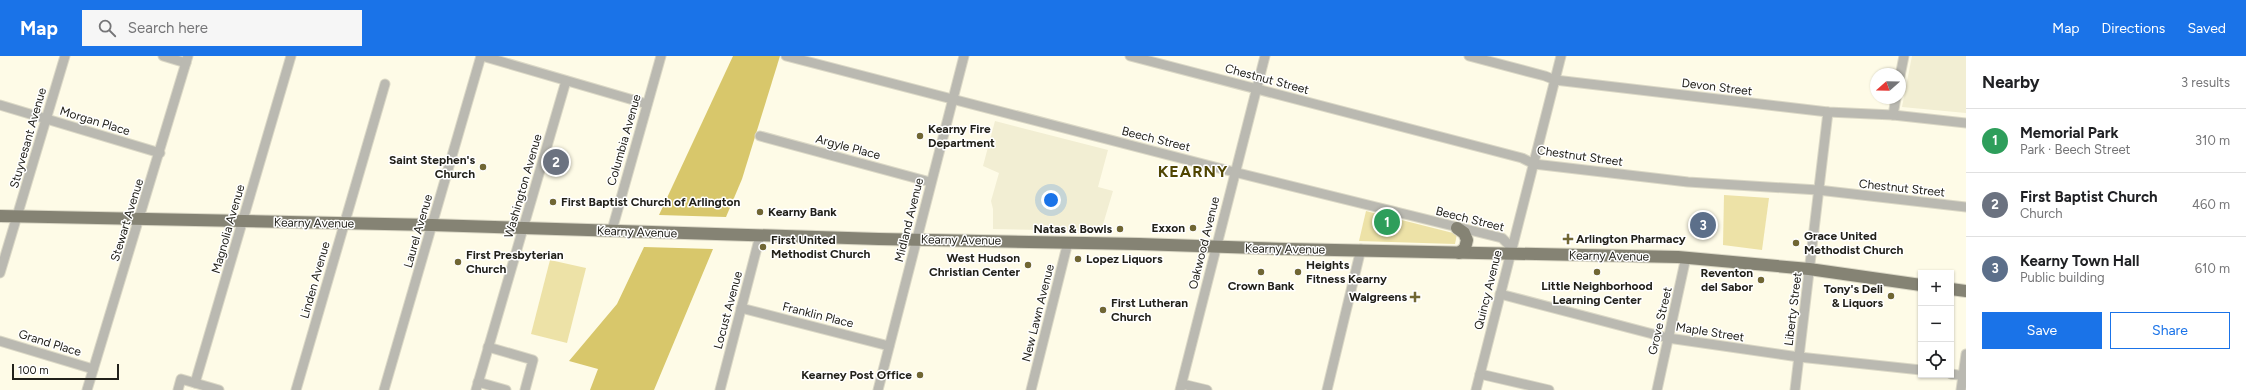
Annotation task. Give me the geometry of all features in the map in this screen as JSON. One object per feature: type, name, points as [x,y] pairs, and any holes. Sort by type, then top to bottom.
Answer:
[{"type":"main road","name":"Kearny Avenue","points":[[0,216],[432,225],[760,236],[1362,249],[1459,253],[1686,257],[1809,270],[1918,285]]},
{"type":"main road","points":[[1457,228],[1464,233],[1467,240],[1465,248],[1459,253]]},
{"type":"main road","points":[[1954,289],[1966,291]]},
{"type":"street","name":"Stuyvesant Avenue","points":[[0,273],[65,56]]},
{"type":"street","points":[[163,56],[187,59]]},
{"type":"street","name":"Magnolia Avenue","points":[[195,383],[291,56]]},
{"type":"street","points":[[482,56],[647,104]]},
{"type":"street","name":"Laurel Avenue","points":[[384,390],[482,56]]},
{"type":"street","name":"Columbia Avenue","points":[[612,230],[661,56]]},
{"type":"street","name":"Beech Street","points":[[786,56],[1234,172],[1502,238],[1511,246],[1509,253]]},
{"type":"street","name":"Midland Avenue","points":[[878,390],[917,239],[930,182],[964,56]]},
{"type":"street","name":"Chestnut Street","points":[[1130,56],[1522,158],[1534,164],[1688,182],[1818,190],[1966,207]]},
{"type":"street","name":"Oakwood Avenue","points":[[1181,387],[1234,172],[1265,56]]},
{"type":"street","name":"Devon Street","points":[[1469,56],[1545,76],[1554,80],[1828,112],[1893,115],[1966,123]]},
{"type":"street","name":"Quincy Avenue","points":[[1476,390],[1509,253],[1534,164],[1561,56]]},
{"type":"street","points":[[1902,68],[1904,56]]},
{"type":"street","name":"Stewart Avenue","points":[[87,390],[160,153],[187,59]]},
{"type":"street","name":"Washington Avenue","points":[[477,386],[566,81]]},
{"type":"street","name":"Linden Avenue","points":[[296,390],[385,84]]},
{"type":"street","points":[[1893,115],[1895,104]]},
{"type":"street","name":"Morgan Place","points":[[0,105],[160,153]]},
{"type":"street","name":"Liberty Street","points":[[1795,390],[1828,112]]},
{"type":"street","name":"Argyle Place","points":[[760,136],[930,182]]},
{"type":"street","name":"Locust Avenue","points":[[720,390],[760,236]]},
{"type":"street","name":"New Lawn Avenue","points":[[1031,390],[1068,242]]},
{"type":"street","points":[[1327,390],[1362,249]]},
{"type":"street","name":"Grove Street","points":[[1657,390],[1686,257]]},
{"type":"street","name":"Maple Street","points":[[1500,294],[1668,338],[1799,357],[1918,370]]},
{"type":"street","name":"Franklin Place","points":[[741,308],[889,346]]},
{"type":"street","name":"Grand Place","points":[[0,341],[93,369]]},
{"type":"street","points":[[488,347],[534,360],[525,390]]},
{"type":"street","points":[[1961,390],[1965,376],[1966,354]]},
{"type":"street","points":[[1480,374],[1549,390]]},
{"type":"street","points":[[1954,374],[1965,376]]},
{"type":"street","points":[[178,390],[181,379],[220,390]]},
{"type":"street","points":[[477,386],[506,390]]},
{"type":"street","points":[[1181,387],[1207,390]]},
{"type":"shaded area","points":[[733,56],[780,56],[742,179],[726,217],[659,215]]},
{"type":"shaded area","points":[[1912,56],[1966,56],[1966,113],[1902,107],[1903,104],[1906,104],[1906,87]]},
{"type":"shaded area","points":[[995,121],[1108,150],[1098,187],[1113,191],[1101,231],[993,229],[993,209],[991,201],[999,173],[983,166]]},
{"type":"shaded area","points":[[1724,195],[1769,198],[1762,250],[1723,245]]},
{"type":"shaded area","points":[[1366,211],[1457,234],[1455,244],[1359,241]]},
{"type":"shaded area","points":[[644,247],[713,249],[654,390],[590,390],[598,369],[569,361],[617,304]]},
{"type":"shaded area","points":[[550,260],[586,268],[567,343],[531,334]]},
{"type":"place","name":"Kearny Fire Department","points":[[920,136]]},
{"type":"place","name":"First Baptist Church","points":[[556,162]]},
{"type":"place","name":"Saint Stephen's Church","points":[[483,167]]},
{"type":"place","name":"First Baptist Church of Arlington","points":[[553,202]]},
{"type":"place","name":"Kearny Bank","points":[[760,212]]},
{"type":"place","name":"Memorial Park","points":[[1387,222]]},
{"type":"place","name":"Kearny Town Hall","points":[[1703,225]]},
{"type":"place","name":"Exxon","points":[[1193,228]]},
{"type":"place","name":"Natas & Bowls","points":[[1120,229]]},
{"type":"place","name":"Arlington Pharmacy","points":[[1568,239]]},
{"type":"place","name":"Grace United Methodist Church","points":[[1796,243]]},
{"type":"place","name":"First United Methodist Church","points":[[763,247]]},
{"type":"place","name":"Lopez Liquors","points":[[1078,259]]},
{"type":"place","name":"First Presbyterian Church","points":[[458,262]]},
{"type":"place","name":"West Hudson Christian Center","points":[[1028,265]]},
{"type":"place","name":"Crown Bank","points":[[1261,272]]},
{"type":"place","name":"Heights Fitness Kearny","points":[[1298,272]]},
{"type":"place","name":"Little Neighborhood Learning Center","points":[[1597,272]]},
{"type":"place","name":"Reventon del Sabor","points":[[1761,280]]},
{"type":"place","name":"Tony's Deli & Liquors","points":[[1891,296]]},
{"type":"place","name":"Walgreens","points":[[1415,297]]},
{"type":"place","name":"First Lutheran Church","points":[[1103,310]]},
{"type":"place","name":"Kearney Post Office","points":[[920,375]]},
{"type":"district","name":"KEARNY","points":[[1193,171]]}]
